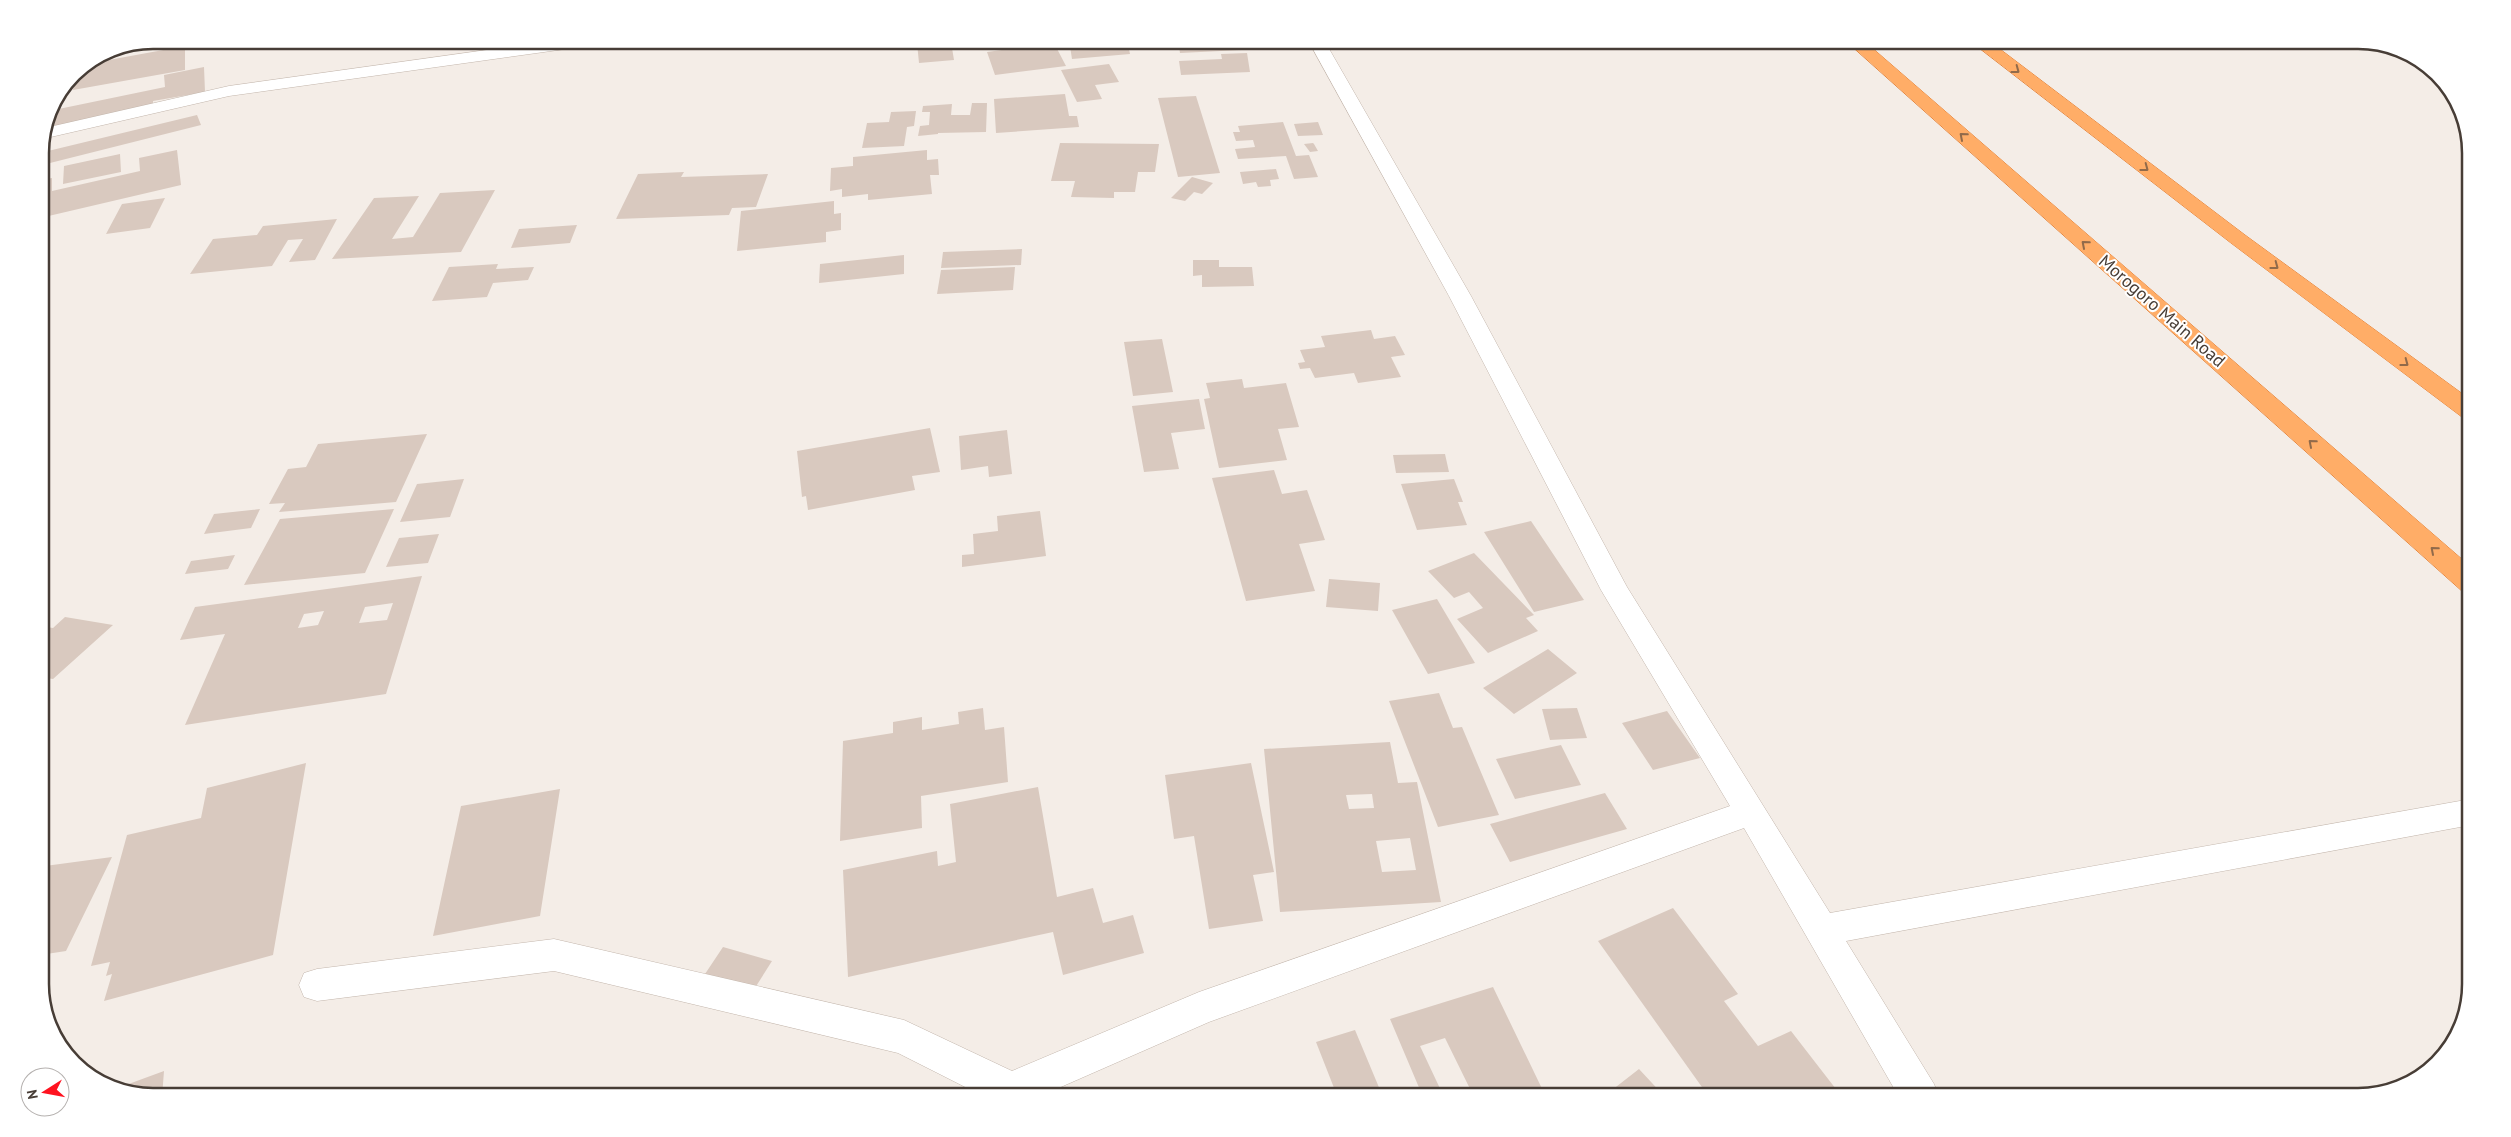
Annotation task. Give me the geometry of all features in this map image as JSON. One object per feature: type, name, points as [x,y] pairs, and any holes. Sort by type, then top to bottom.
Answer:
[{"type":"highway","name":"Morogoro Main Road","points":[[1863,49],[2462,574]]},
{"type":"highway","points":[[1989,49],[2230,233],[2462,405]]},
{"type":"street","points":[[51,132],[229,91],[530,49]]},
{"type":"street","points":[[1321,49],[1460,296],[1615,590],[1751,812],[1915,1088]]},
{"type":"street","points":[[1017,1088],[1199,1009],[1751,812]]},
{"type":"street","points":[[1821,930],[2462,814]]},
{"type":"street","points":[[318,985],[554,956],[904,1037],[993,1088]]},
{"type":"building","points":[[169,49],[185,49],[185,70],[73,90],[74,85],[89,70],[106,61]]},
{"type":"building","points":[[918,49],[952,49],[954,60],[919,63]]},
{"type":"building","points":[[1009,49],[1057,49],[1066,66],[995,75],[987,52]]},
{"type":"building","points":[[1070,49],[1129,49],[1130,54],[1072,59]]},
{"type":"building","points":[[1179,49],[1242,50],[1180,53]]},
{"type":"building","points":[[1247,53],[1250,72],[1181,75],[1179,61],[1222,59],[1221,54]]},
{"type":"building","points":[[1109,64],[1119,82],[1095,85],[1102,99],[1077,102],[1061,70]]},
{"type":"building","points":[[204,67],[205,92],[153,101],[153,105],[52,127],[58,109],[165,87],[164,75]]},
{"type":"building","points":[[1065,94],[1069,116],[1077,116],[1079,127],[996,133],[994,99]]},
{"type":"building","points":[[1196,96],[1220,173],[1178,177],[1158,98]]},
{"type":"building","points":[[972,103],[987,103],[986,132],[938,133],[918,136],[920,126],[929,125],[930,112],[922,112],[923,106],[952,104],[951,115],[970,115]]},
{"type":"building","points":[[916,111],[914,126],[907,127],[904,146],[862,148],[867,123],[889,122],[891,112]]},
{"type":"building","points":[[197,115],[201,125],[50,163],[49,151]]},
{"type":"building","points":[[1283,122],[1296,156],[1309,155],[1318,177],[1294,179],[1286,156],[1238,159],[1235,149],[1255,147],[1253,140],[1236,141],[1233,132],[1240,132],[1238,126]]},
{"type":"building","points":[[1318,122],[1323,135],[1298,136],[1294,124]]},
{"type":"building","points":[[1060,143],[1159,144],[1155,172],[1138,172],[1135,192],[1114,192],[1114,198],[1071,197],[1075,181],[1051,181]]},
{"type":"building","points":[[1313,143],[1318,151],[1310,152],[1304,144]]},
{"type":"building","points":[[177,150],[181,185],[49,216],[49,178],[52,178],[52,191],[140,171],[139,158]]},
{"type":"building","points":[[927,150],[927,160],[938,159],[939,175],[930,175],[932,194],[868,200],[868,194],[842,197],[842,189],[830,191],[831,168],[853,166],[853,157]]},
{"type":"building","points":[[120,154],[121,172],[63,184],[64,166]]},
{"type":"building","points":[[1276,169],[1279,179],[1270,180],[1271,186],[1258,187],[1256,182],[1243,184],[1240,172]]},
{"type":"building","points":[[684,172],[681,177],[768,174],[756,207],[732,208],[729,215],[616,219],[638,174]]},
{"type":"building","points":[[1192,177],[1213,183],[1202,194],[1194,192],[1185,201],[1171,198]]},
{"type":"building","points":[[495,190],[461,252],[332,259],[374,198],[419,196],[392,239],[413,237],[440,193]]},
{"type":"building","points":[[165,198],[150,228],[106,234],[122,204]]},
{"type":"building","points":[[834,201],[834,214],[841,213],[841,230],[826,232],[826,242],[737,251],[741,211]]},
{"type":"building","points":[[337,219],[315,260],[289,262],[303,239],[288,240],[272,266],[190,274],[213,239],[257,235],[263,226]]},
{"type":"building","points":[[577,225],[570,243],[511,248],[519,229]]},
{"type":"building","points":[[1022,249],[1021,265],[941,268],[943,252]]},
{"type":"building","points":[[904,255],[904,274],[819,283],[820,264]]},
{"type":"building","points":[[1193,260],[1219,260],[1219,267],[1252,267],[1254,286],[1202,287],[1202,275],[1193,276]]},
{"type":"building","points":[[498,264],[496,269],[534,267],[528,280],[493,283],[487,297],[432,301],[449,267]]},
{"type":"building","points":[[1015,267],[1013,290],[937,294],[941,270]]},
{"type":"building","points":[[1371,330],[1374,339],[1395,336],[1405,355],[1391,357],[1401,377],[1358,383],[1354,373],[1315,378],[1310,368],[1300,369],[1298,363],[1305,362],[1300,350],[1325,347],[1321,336]]},
{"type":"building","points":[[1162,339],[1173,392],[1133,396],[1124,342]]},
{"type":"building","points":[[1242,379],[1244,388],[1286,383],[1299,427],[1278,429],[1287,460],[1219,468],[1204,399],[1210,398],[1206,383]]},
{"type":"building","points":[[1199,399],[1205,429],[1171,433],[1179,469],[1144,472],[1132,406]]},
{"type":"building","points":[[930,428],[940,472],[912,476],[915,490],[808,510],[806,496],[802,497],[797,451]]},
{"type":"building","points":[[1007,430],[1012,474],[989,477],[988,466],[961,470],[959,436]]},
{"type":"building","points":[[427,434],[396,502],[279,512],[285,503],[269,504],[288,469],[306,467],[318,444]]},
{"type":"building","points":[[1445,454],[1449,472],[1396,473],[1393,455]]},
{"type":"building","points":[[1274,470],[1282,494],[1307,490],[1325,540],[1299,544],[1315,591],[1246,601],[1212,478]]},
{"type":"building","points":[[464,479],[450,517],[400,522],[417,484]]},
{"type":"building","points":[[1454,479],[1463,502],[1458,502],[1467,525],[1417,530],[1401,484]]},
{"type":"building","points":[[260,509],[251,528],[204,534],[214,514]]},
{"type":"building","points":[[394,509],[365,573],[244,585],[280,519]]},
{"type":"building","points":[[1040,511],[1046,556],[962,567],[962,555],[974,554],[973,534],[998,531],[997,516]]},
{"type":"building","points":[[1531,521],[1584,600],[1534,612],[1484,532]]},
{"type":"building","points":[[439,534],[428,563],[386,567],[399,538]]},
{"type":"building","points":[[1474,553],[1534,615],[1526,618],[1538,631],[1488,653],[1457,619],[1483,608],[1469,592],[1454,598],[1428,571]]},
{"type":"building","points":[[235,555],[228,569],[185,574],[191,561]]},
{"type":"building","points":[[422,576],[386,694],[185,725],[225,634],[180,640],[195,607]],"holes":[[[393,603],[387,620],[359,623],[365,607]],[[324,611],[318,625],[298,628],[304,614]]]},
{"type":"building","points":[[1329,579],[1380,583],[1378,611],[1326,607]]},
{"type":"building","points":[[1437,599],[1475,663],[1428,674],[1392,610]]},
{"type":"building","points":[[65,617],[113,625],[53,679],[49,678],[49,627],[53,628]]},
{"type":"building","points":[[1548,649],[1577,673],[1514,714],[1483,688]]},
{"type":"building","points":[[1439,693],[1453,728],[1462,727],[1499,815],[1438,827],[1389,701]]},
{"type":"building","points":[[983,708],[985,730],[1004,727],[1008,782],[921,796],[922,828],[840,841],[843,741],[893,733],[893,722],[922,717],[922,730],[959,724],[958,712]]},
{"type":"building","points":[[1577,708],[1587,738],[1550,740],[1542,709]]},
{"type":"building","points":[[1667,711],[1700,758],[1653,770],[1622,723]]},
{"type":"building","points":[[1390,742],[1398,783],[1417,782],[1441,902],[1280,912],[1264,749]],"holes":[[[1372,794],[1374,808],[1349,809],[1346,795]],[[1410,838],[1416,870],[1382,872],[1376,841]]]},
{"type":"building","points":[[1561,745],[1581,785],[1515,799],[1496,759]]},
{"type":"building","points":[[306,763],[273,955],[104,1001],[112,974],[106,976],[110,962],[91,966],[127,835],[201,818],[207,788]]},
{"type":"building","points":[[1251,763],[1274,872],[1253,875],[1263,921],[1209,929],[1194,836],[1174,839],[1165,775]]},
{"type":"building","points":[[1038,787],[1057,897],[1093,888],[1103,923],[1133,915],[1144,953],[1063,975],[1053,932],[848,977],[843,870],[937,851],[938,866],[956,862],[950,804]]},
{"type":"building","points":[[560,789],[540,916],[433,936],[461,806]]},
{"type":"building","points":[[1605,793],[1627,829],[1510,862],[1490,824]]},
{"type":"building","points":[[112,857],[66,951],[49,954],[49,865]]},
{"type":"building","points":[[1673,908],[1738,994],[1724,1001],[1758,1046],[1791,1031],[1835,1088],[1703,1088],[1598,941]]},
{"type":"building","points":[[723,947],[772,961],[753,991],[703,977]]},
{"type":"building","points":[[1493,987],[1542,1088],[1470,1088],[1445,1038],[1420,1046],[1440,1088],[1419,1088],[1390,1019]]},
{"type":"building","points":[[1355,1030],[1379,1088],[1334,1088],[1316,1042]]},
{"type":"building","points":[[1639,1069],[1657,1088],[1615,1088]]},
{"type":"building","points":[[164,1071],[163,1088],[126,1085]]}]
